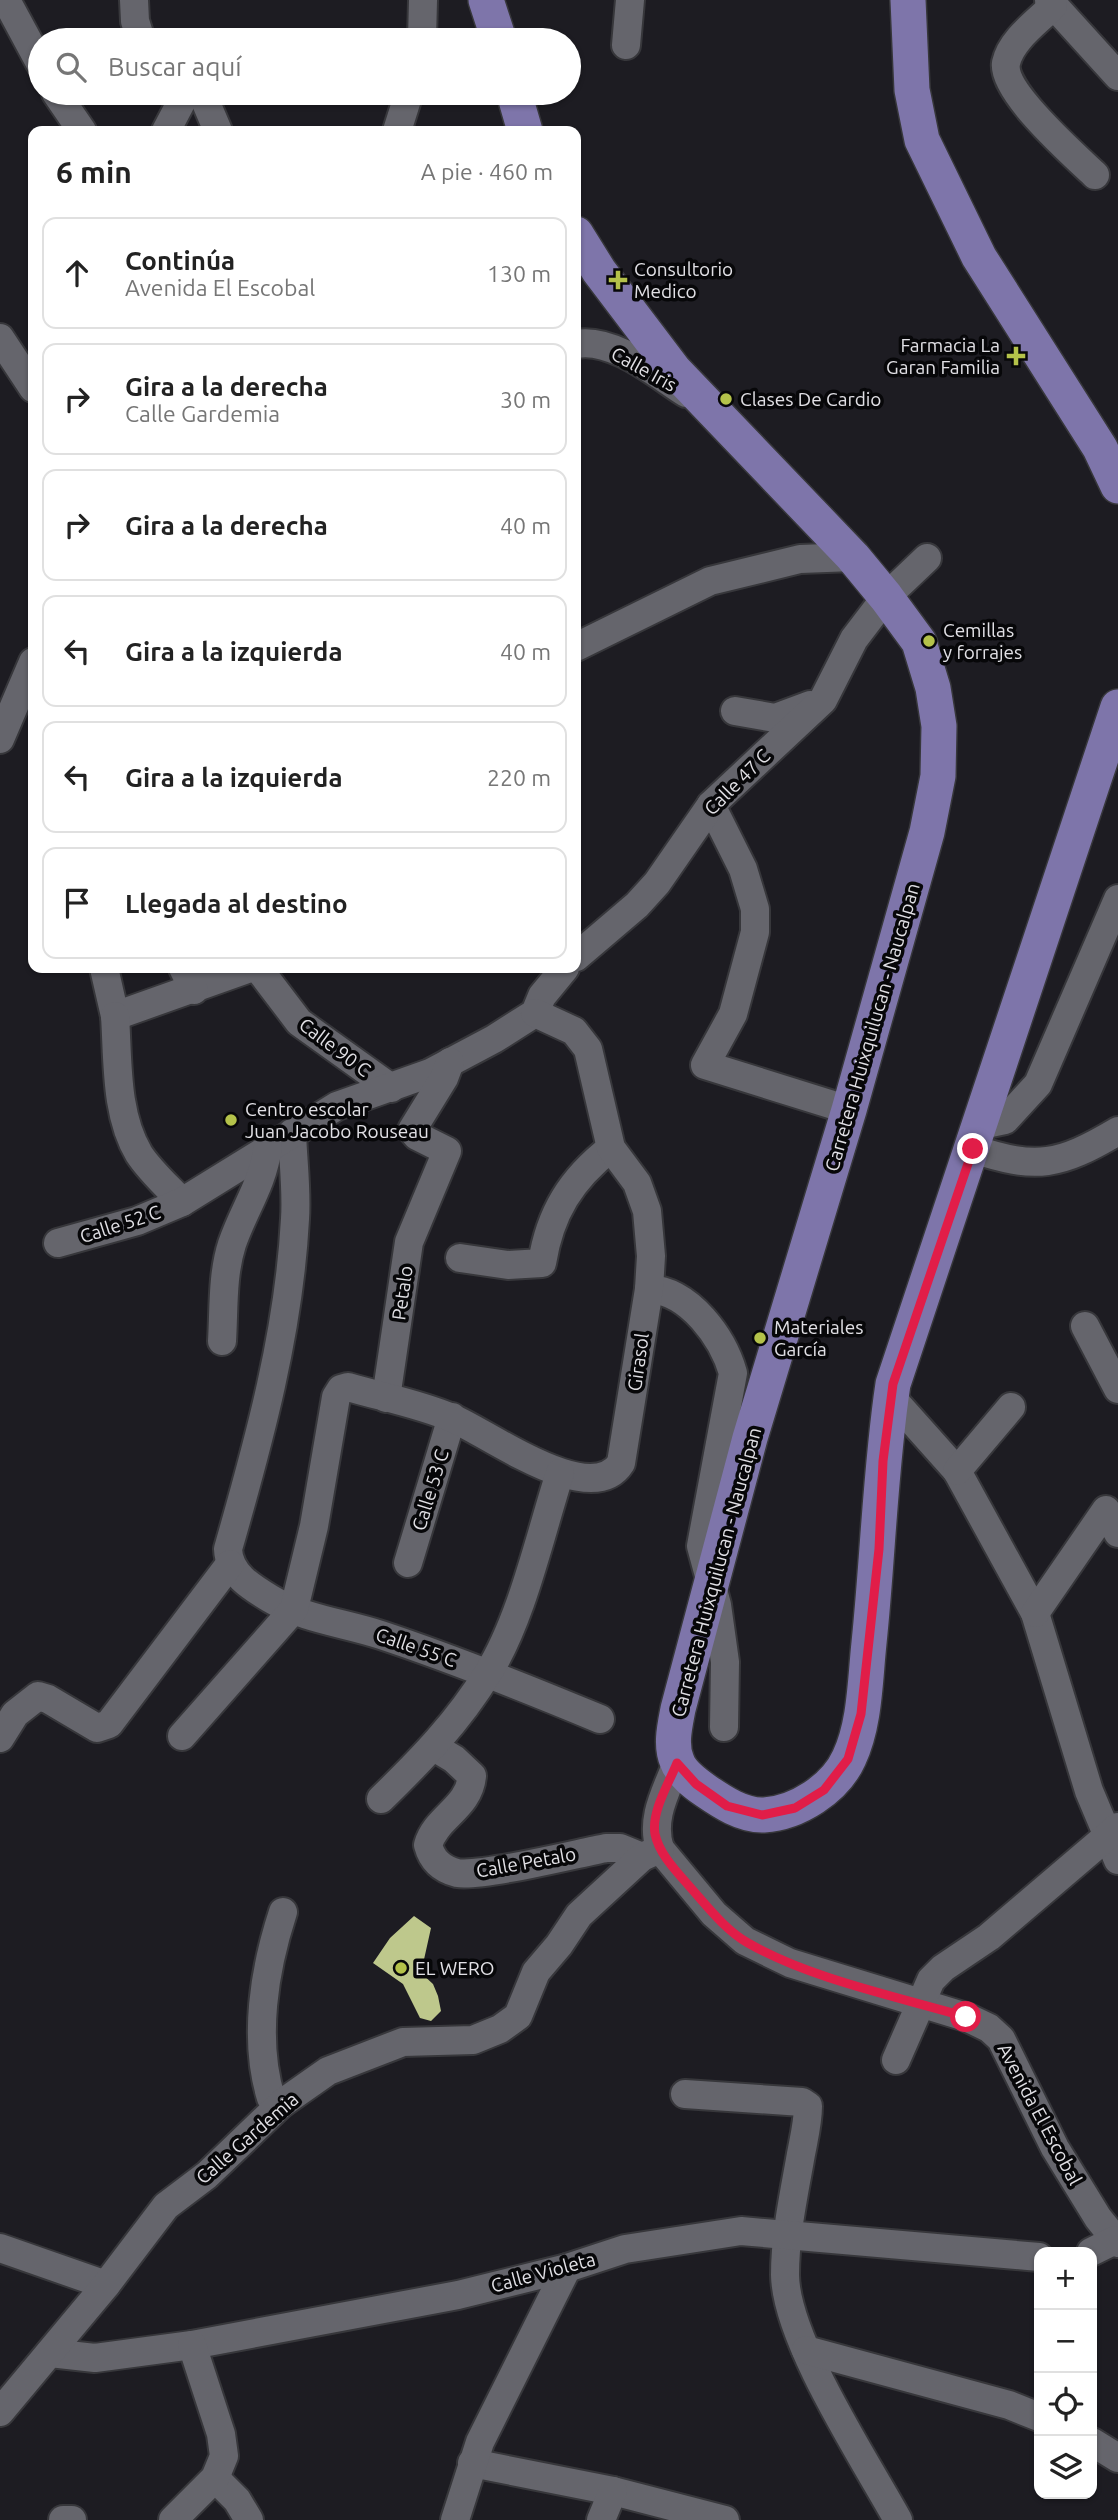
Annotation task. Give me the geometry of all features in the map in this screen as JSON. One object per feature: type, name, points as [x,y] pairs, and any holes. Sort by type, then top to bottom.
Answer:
[{"type":"main road","points":[[486,0],[495,28]]},
{"type":"main road","points":[[908,0],[912,90],[922,140],[979,257],[1100,448],[1118,486]]},
{"type":"main road","points":[[517,105],[524,126]]},
{"type":"main road","name":"Carretera Huixquilucan - Naucalpan","points":[[581,241],[652,344],[708,407],[853,557],[887,597],[919,642],[933,688],[939,726],[939,776],[899,935],[750,1438],[712,1577],[678,1709],[674,1732],[677,1763]]},
{"type":"main road","points":[[677,1763],[696,1784],[727,1806],[762,1815],[795,1808],[824,1790],[848,1759],[863,1701],[891,1397],[913,1319],[977,1137],[1118,707]]},
{"type":"street","points":[[6,0],[28,41]]},
{"type":"street","points":[[134,0],[137,28]]},
{"type":"street","points":[[422,28],[423,0]]},
{"type":"street","points":[[626,45],[630,0]]},
{"type":"street","points":[[1095,175],[1024,103],[1007,76],[1005,66],[1020,38],[1051,3],[1114,64]]},
{"type":"street","points":[[64,105],[79,126]]},
{"type":"street","points":[[169,126],[180,105]]},
{"type":"street","points":[[207,105],[216,126]]},
{"type":"street","points":[[399,126],[405,105]]},
{"type":"street","points":[[0,338],[28,380]]},
{"type":"street","name":"Calle Iris","points":[[581,343],[610,349],[708,407]]},
{"type":"street","points":[[581,646],[710,581],[800,559],[853,557]]},
{"type":"street","name":"Calle 47 C","points":[[581,953],[619,923],[650,890],[710,806],[823,700],[853,639],[887,597],[927,558]]},
{"type":"street","points":[[3,725],[28,672]]},
{"type":"street","points":[[736,711],[775,718],[823,700]]},
{"type":"street","points":[[710,806],[743,869],[755,909],[755,932],[727,1031],[705,1065],[849,1110]]},
{"type":"street","points":[[1118,899],[1038,1084],[1005,1120],[977,1137],[1013,1162],[1040,1163],[1070,1156],[1118,1131]]},
{"type":"street","points":[[105,973],[115,1016],[120,1095],[133,1141],[144,1160],[182,1202]]},
{"type":"street","points":[[115,1016],[188,979],[222,973]]},
{"type":"street","name":"Calle 90 C","points":[[262,973],[299,1022],[391,1088]]},
{"type":"street","points":[[391,1088],[450,1062],[535,1013],[542,996],[561,973]]},
{"type":"street","points":[[535,1013],[574,1031],[588,1049],[611,1148],[643,1195],[651,1256],[649,1289],[661,1290],[686,1304],[727,1351],[733,1373],[701,1546],[712,1577],[724,1662],[724,1727]]},
{"type":"street","name":"Petalo","points":[[386,1398],[409,1242],[428,1191],[447,1151],[417,1136],[412,1130],[444,1078],[450,1062]]},
{"type":"street","name":"Calle 52 C","points":[[58,1243],[137,1221],[182,1202],[346,1101],[391,1088]]},
{"type":"street","points":[[222,1341],[226,1269],[233,1242],[280,1140]]},
{"type":"street","points":[[0,1738],[15,1714],[40,1696],[93,1727],[100,1729],[109,1724],[233,1569],[229,1549],[268,1407],[292,1262],[296,1215],[280,1140]]},
{"type":"street","points":[[460,1258],[508,1265],[542,1263],[545,1240],[562,1199],[590,1164],[611,1148]]},
{"type":"street","name":"Girasol","points":[[294,1609],[314,1526],[336,1397],[341,1389],[348,1387],[452,1417],[560,1473],[594,1479],[606,1478],[615,1473],[621,1463],[649,1289]]},
{"type":"street","points":[[1085,1326],[1118,1389]]},
{"type":"street","points":[[891,1397],[957,1471],[1035,1613],[1054,1682],[1112,1831],[1118,1860]]},
{"type":"street","points":[[957,1471],[1011,1407]]},
{"type":"street","name":"Calle 53 C","points":[[408,1563],[452,1417]]},
{"type":"street","points":[[381,1798],[435,1747],[489,1672],[513,1618],[560,1473]]},
{"type":"street","points":[[1035,1613],[1114,1513]]},
{"type":"street","name":"Calle 55 C","points":[[233,1569],[272,1600],[294,1609],[489,1672],[600,1719]]},
{"type":"street","points":[[182,1735],[294,1609]]},
{"type":"street","name":"Calle Petalo","points":[[435,1747],[454,1759],[472,1776],[468,1794],[433,1832],[428,1845],[432,1859],[450,1871],[473,1872],[606,1848],[651,1853]]},
{"type":"street","points":[[651,1853],[657,1814],[677,1763]]},
{"type":"street","points":[[896,2060],[931,1980],[943,1968],[989,1937],[1112,1831]]},
{"type":"street","name":"Avenida El Escobal","points":[[651,1853],[746,1941],[790,1963],[966,2017],[989,2028],[1001,2039],[1055,2148],[1098,2218],[1108,2245]]},
{"type":"street","name":"Calle Gardemia","points":[[0,2412],[106,2285],[166,2206],[207,2175],[281,2104],[328,2071],[403,2042],[473,2040],[500,2029],[518,2016],[536,1972],[559,1945],[579,1915],[651,1853]]},
{"type":"street","points":[[281,2104],[271,2098],[266,2081],[264,1999],[271,1948],[283,1912]]},
{"type":"street","points":[[685,2094],[806,2104],[808,2113],[788,2234],[785,2278],[792,2311],[806,2350],[898,2520]]},
{"type":"street","name":"Calle Violeta","points":[[50,2353],[95,2358],[192,2345],[458,2295],[567,2268],[625,2249],[681,2238],[741,2231],[1034,2257]]},
{"type":"street","points":[[0,2248],[106,2285]]},
{"type":"street","points":[[455,2520],[472,2463],[567,2268]]},
{"type":"street","points":[[173,2520],[215,2478],[224,2456],[221,2434],[192,2345]]},
{"type":"street","points":[[806,2350],[1009,2405],[1034,2415]]},
{"type":"street","points":[[1097,2445],[1118,2458]]},
{"type":"street","points":[[472,2463],[613,2491],[724,2520]]},
{"type":"street","points":[[215,2478],[237,2500],[249,2520]]},
{"type":"street","points":[[601,2520],[613,2491]]},
{"type":"street","points":[[63,2520],[72,2520]]},
{"type":"building","name":"EL WERO","points":[[414,1916],[431,1928],[421,1973],[433,1984],[441,2011],[431,2021],[420,2018],[403,1984],[373,1963],[390,1938]]},
{"type":"place","name":"Consultorio Medico","points":[[618,280]]},
{"type":"place","name":"Farmacia La Garan Familia","points":[[1016,356]]},
{"type":"place","name":"Clases De Cardio","points":[[726,399]]},
{"type":"place","name":"Cemillas y forrajes","points":[[929,641]]},
{"type":"place","name":"Centro escolar Juan Jacobo Rouseau","points":[[231,1120]]},
{"type":"place","name":"Materiales García","points":[[760,1338]]},
{"type":"place","name":"EL WERO","points":[[401,1968]]},
{"type":"route","points":[[966,2017],[790,1963],[746,1941],[714,1914],[685,1881],[660,1849],[654,1832],[657,1814],[677,1763],[696,1784],[727,1806],[762,1815],[795,1808],[824,1790],[848,1759],[861,1714],[879,1549],[883,1461],[893,1384],[973,1149]]}]
